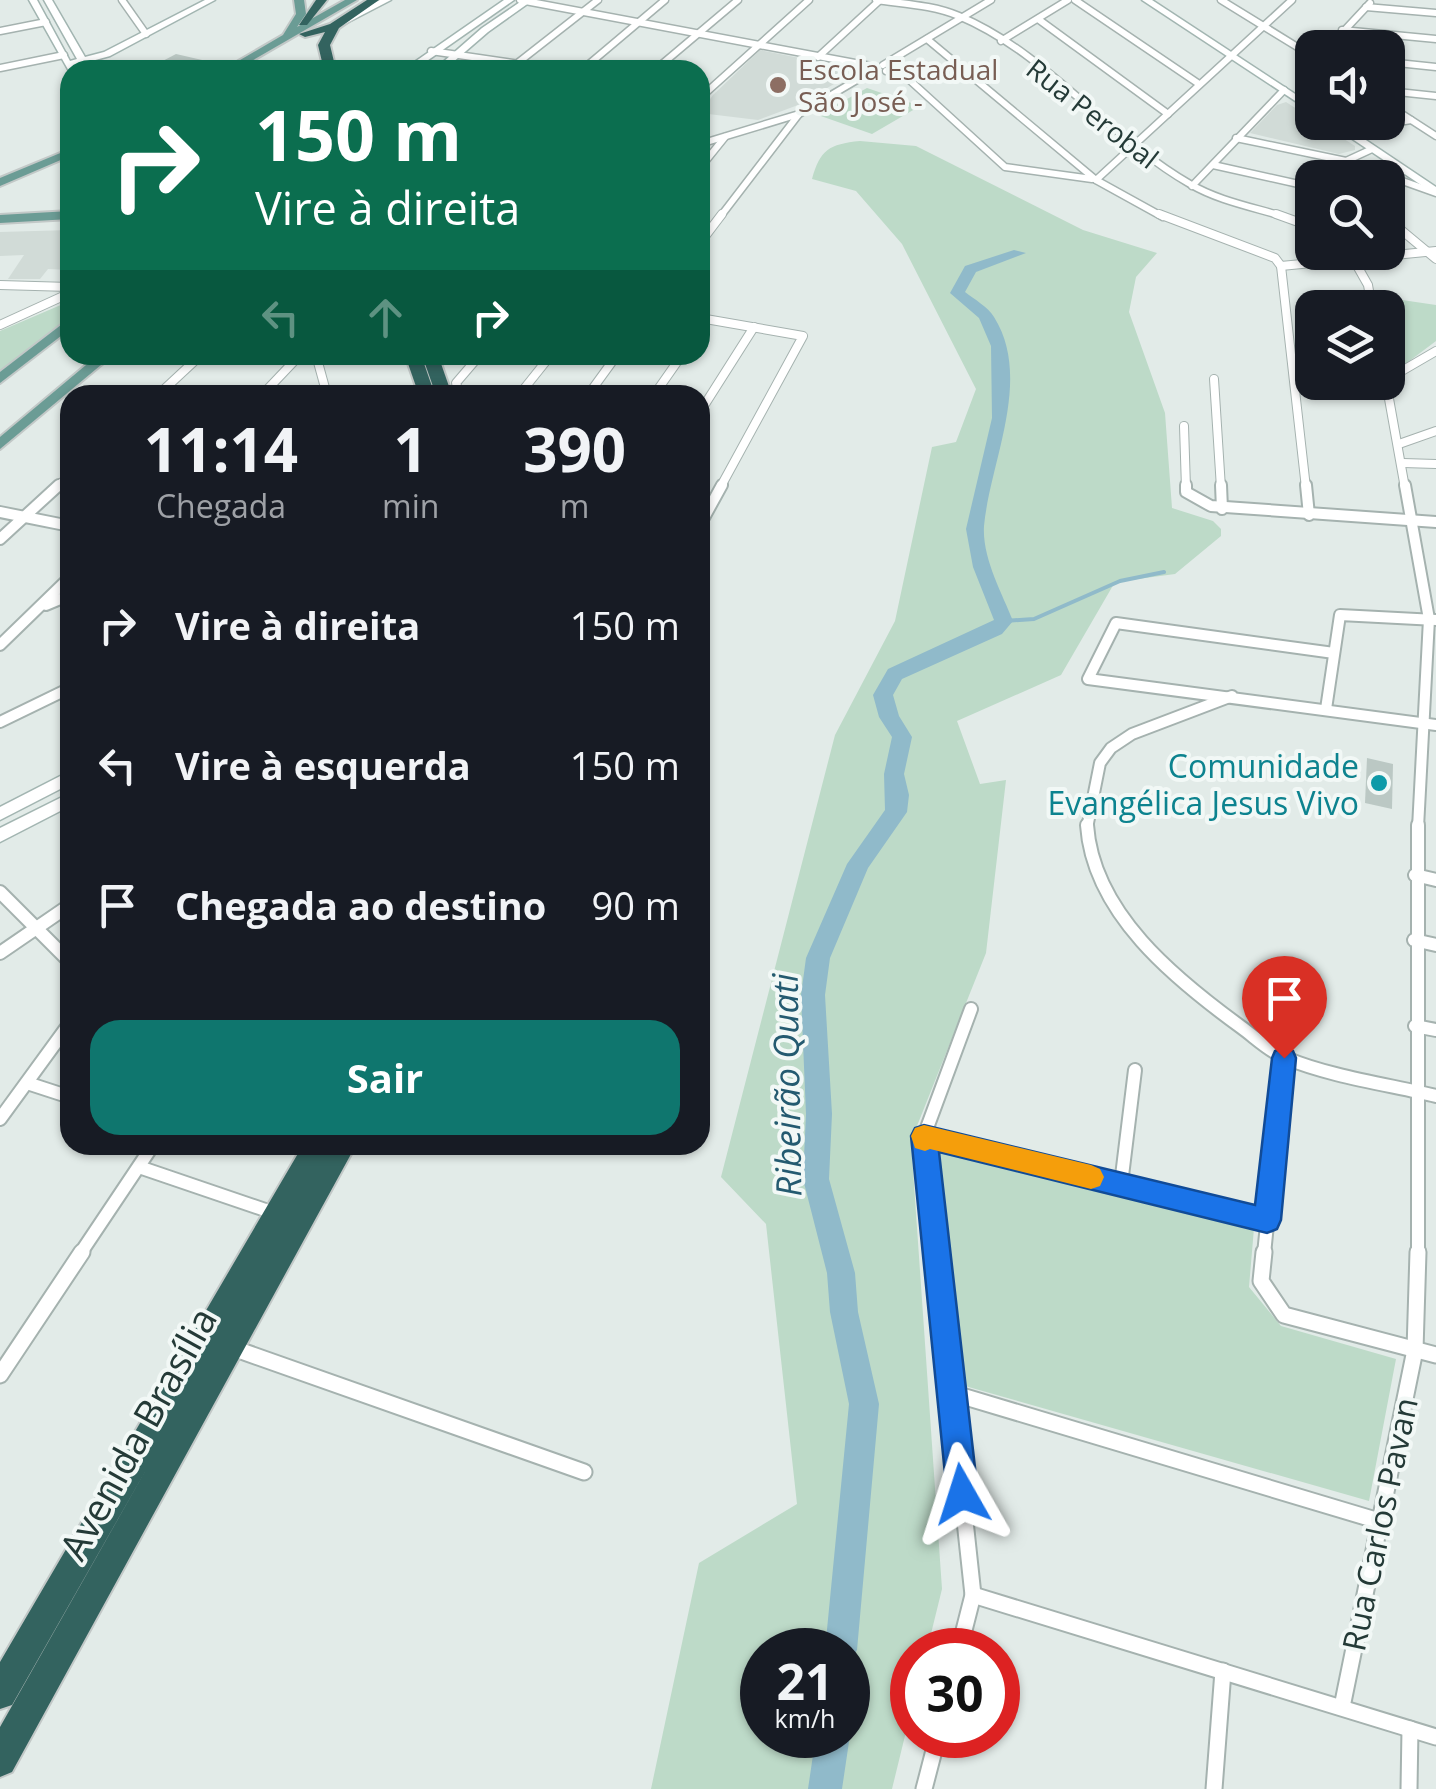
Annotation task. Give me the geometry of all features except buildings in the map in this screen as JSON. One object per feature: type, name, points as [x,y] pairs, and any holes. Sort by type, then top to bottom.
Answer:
[{"type":"highway","points":[[305,37],[334,26],[374,0]]},
{"type":"highway","points":[[305,37],[317,2]]},
{"type":"highway","points":[[328,60],[324,46],[334,26]]},
{"type":"highway","name":"Avenida Brasília","points":[[0,1692],[310,1155]]},
{"type":"highway","name":"Avenida Brasília","points":[[0,1760],[337,1155]]},
{"type":"main road","points":[[256,60],[275,46],[299,18],[300,0]]},
{"type":"main road","points":[[248,60],[352,0]]},
{"type":"main road","points":[[275,46],[305,37],[365,0]]},
{"type":"main road","points":[[0,182],[60,158]]},
{"type":"main road","points":[[0,191],[60,159]]},
{"type":"main road","points":[[0,218],[60,215]]},
{"type":"main road","points":[[0,226],[60,225]]},
{"type":"main road","points":[[0,379],[60,330]]},
{"type":"main road","points":[[71,385],[94,365]]},
{"type":"main road","points":[[0,445],[60,394]]},
{"type":"street","points":[[32,0],[66,60]]},
{"type":"street","points":[[48,0],[83,60]]},
{"type":"street","points":[[122,0],[146,34]]},
{"type":"street","points":[[101,60],[212,0]]},
{"type":"street","points":[[100,60],[146,34],[224,0]]},
{"type":"street","points":[[334,26],[387,0]]},
{"type":"street","points":[[420,60],[510,0]]},
{"type":"street","points":[[448,60],[525,0],[872,69],[884,68],[904,76],[1005,167],[1096,180],[1292,0]]},
{"type":"street","points":[[522,60],[598,0]]},
{"type":"street","points":[[593,60],[666,0]]},
{"type":"street","points":[[666,60],[738,0]]},
{"type":"street","points":[[710,86],[809,0]]},
{"type":"street","points":[[818,57],[879,0]]},
{"type":"street","name":"Rua Perobal","points":[[879,0],[963,17],[1001,40],[1133,147],[1192,186],[1222,200],[1295,222]]},
{"type":"street","points":[[904,6],[914,0]]},
{"type":"street","points":[[884,68],[990,0]]},
{"type":"street","points":[[1001,40],[1071,0],[1199,84]]},
{"type":"street","points":[[1146,0],[1295,97]]},
{"type":"street","points":[[1222,0],[1295,45]]},
{"type":"street","points":[[1342,30],[1373,0]]},
{"type":"street","points":[[1366,6],[1436,13]]},
{"type":"street","points":[[1038,19],[1168,114]]},
{"type":"street","points":[[0,31],[46,22]]},
{"type":"street","points":[[1405,36],[1436,39]]},
{"type":"street","points":[[927,39],[1096,180],[1169,220],[1266,252],[1281,266],[1310,515]]},
{"type":"street","points":[[431,51],[493,60]]},
{"type":"street","points":[[0,68],[60,64]]},
{"type":"street","points":[[1405,64],[1436,67]]},
{"type":"street","points":[[710,141],[799,114],[872,69]]},
{"type":"street","points":[[1192,186],[1284,90]]},
{"type":"street","points":[[1405,93],[1436,96]]},
{"type":"street","points":[[710,228],[799,114]]},
{"type":"street","points":[[1405,116],[1436,136]]},
{"type":"street","points":[[1405,121],[1411,120]]},
{"type":"street","points":[[710,155],[725,136]]},
{"type":"street","points":[[1236,138],[1346,160],[1372,149]]},
{"type":"street","points":[[1359,140],[1436,192]]},
{"type":"street","points":[[1213,165],[1295,183]]},
{"type":"street","points":[[1405,181],[1436,192]]},
{"type":"street","points":[[1405,232],[1434,254]]},
{"type":"street","points":[[1405,255],[1434,254]]},
{"type":"street","points":[[1281,266],[1295,264]]},
{"type":"street","points":[[0,285],[60,289]]},
{"type":"street","points":[[0,325],[60,295]]},
{"type":"street","points":[[710,319],[803,336],[710,507]]},
{"type":"street","points":[[710,396],[754,327]]},
{"type":"street","points":[[1405,370],[1436,352]]},
{"type":"street","points":[[169,385],[190,365]]},
{"type":"street","points":[[272,385],[291,365]]},
{"type":"street","points":[[288,369],[301,365]]},
{"type":"street","points":[[527,385],[543,365]]},
{"type":"street","points":[[1214,379],[1216,508]]},
{"type":"street","points":[[1391,400],[1399,444],[1436,431]]},
{"type":"street","points":[[1184,426],[1186,492],[1216,508],[1436,522]]},
{"type":"street","name":"Rua Carlos Pavan","points":[[1342,1707],[1416,1350],[1419,1220],[1414,1092],[1414,875],[1429,724],[1432,619],[1399,444]]},
{"type":"street","points":[[1403,463],[1436,464]]},
{"type":"street","points":[[0,539],[60,484]]},
{"type":"street","points":[[0,512],[60,524]]},
{"type":"street","points":[[0,645],[60,587]]},
{"type":"street","points":[[40,608],[60,599]]},
{"type":"street","points":[[1326,709],[1340,615],[1432,619]]},
{"type":"street","points":[[1334,653],[1116,623],[1088,679],[1429,724]]},
{"type":"street","points":[[0,722],[60,693]]},
{"type":"street","points":[[1232,696],[1132,734],[1111,748],[1100,762],[1091,793],[1089,851],[1099,880],[1151,953],[1223,1014],[1284,1058],[1436,1096]]},
{"type":"street","points":[[0,814],[60,782]]},
{"type":"street","points":[[0,836],[60,804]]},
{"type":"street","points":[[1414,875],[1436,880]]},
{"type":"street","points":[[0,892],[60,951]]},
{"type":"street","points":[[0,954],[60,911]]},
{"type":"street","points":[[1414,940],[1436,945]]},
{"type":"street","points":[[965,1628],[973,1595],[924,1136],[971,1009]]},
{"type":"street","points":[[1415,1026],[1436,1030]]},
{"type":"street","points":[[0,1120],[60,1037]]},
{"type":"street","points":[[1284,1058],[1261,1281],[1284,1315],[1436,1356]]},
{"type":"street","points":[[1122,1184],[1134,1070]]},
{"type":"street","points":[[28,1083],[60,1094]]},
{"type":"street","points":[[924,1136],[1267,1220]]},
{"type":"street","points":[[0,1374],[147,1155]]},
{"type":"street","points":[[139,1167],[277,1214]]},
{"type":"street","points":[[1419,1220],[1436,1224]]},
{"type":"street","points":[[230,1347],[584,1472]]},
{"type":"street","points":[[952,1392],[1379,1521]]},
{"type":"street","points":[[973,1595],[1436,1737]]},
{"type":"street","points":[[1214,1789],[1222,1671]]},
{"type":"street","points":[[1409,1789],[1410,1729]]},
{"type":"street","points":[[924,1789],[932,1758]]},
{"type":"shaded area","name":"Escola Estadual São José -","points":[[760,50],[840,66],[846,77],[798,105],[758,120],[710,114],[713,95]]},
{"type":"shaded area","points":[[1286,102],[1295,108],[1295,140],[1346,140],[1355,150],[1339,154],[1250,133],[1277,105]]},
{"type":"shaded area","points":[[60,230],[60,270],[48,269],[40,279],[8,279],[24,255],[0,256],[0,232]]},
{"type":"green space","points":[[867,88],[920,106],[872,134],[818,115]]},
{"type":"green space","points":[[860,141],[916,146],[1083,230],[1157,253],[1136,277],[1129,312],[1165,413],[1172,508],[1213,521],[1221,529],[1221,536],[1175,574],[1115,582],[1061,675],[957,721],[980,784],[1006,780],[986,953],[911,1141],[942,1589],[932,1628],[890,1628],[890,1758],[900,1758],[892,1789],[651,1789],[699,1563],[797,1504],[766,1224],[721,1177],[835,735],[895,621],[932,447],[956,442],[976,389],[902,244],[856,191],[812,179],[819,161],[833,147]]},
{"type":"green space","points":[[1405,300],[1436,305],[1436,341],[1405,364]]},
{"type":"green space","points":[[60,305],[60,324],[0,373],[0,331]]},
{"type":"green space","points":[[937,1150],[1254,1228],[1249,1287],[1281,1326],[1396,1359],[1369,1501],[965,1386]]},
{"type":"waterway","name":"Ribeirão Quati","points":[[843,1628],[864,1404],[844,1312],[841,1273],[816,1179],[819,1114],[813,995],[818,958],[858,864],[896,812],[894,774],[902,737],[889,717],[883,695],[895,674],[995,630],[1004,621],[982,567],[975,529],[1000,418],[999,346],[986,316],[957,293],[970,269],[1019,253]]},
{"type":"waterway","points":[[1004,621],[1034,619],[1120,581],[1164,572]]},
{"type":"waterway","name":"Ribeirão Quati","points":[[825,1789],[830,1758]]},
{"type":"slow traffic","points":[[925,1140],[924,1136],[1091,1177]]},
{"type":"place","name":"Escola Estadual São José -","points":[[778,85]]},
{"type":"place","name":"Comunidade Evangélica Jesus Vivo","points":[[1379,783]]},
{"type":"route","points":[[962,1494],[924,1136],[1267,1220],[1284,1058]]}]
